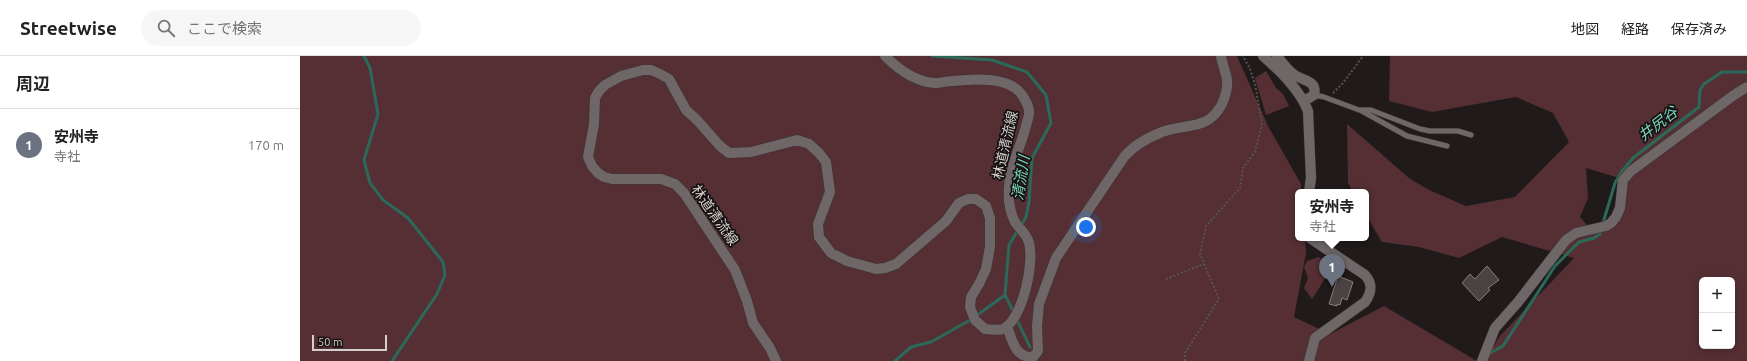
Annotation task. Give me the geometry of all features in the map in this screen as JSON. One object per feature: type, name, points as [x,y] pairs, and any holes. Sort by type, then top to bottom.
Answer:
[{"type":"street","name":"林道清流線","points":[[776,361],[770,348],[753,323],[747,301],[735,270],[684,193],[675,184],[661,179],[612,179],[604,177],[592,166],[588,157],[594,124],[595,98],[605,85],[621,76],[643,70],[651,70],[669,79],[686,110],[720,146],[729,152],[751,152],[797,140],[809,144],[826,162],[830,192],[818,224],[818,237],[831,253],[847,261],[876,269],[885,268],[896,264],[946,221],[959,203],[968,198],[976,199],[986,206],[990,218],[990,247],[986,269],[971,297],[970,307],[974,317],[985,329],[1002,329],[1007,326],[1018,313],[1031,268],[1028,240],[1015,222],[1010,208],[1009,188],[1012,169],[1029,112],[1025,99],[1015,88],[990,80],[972,79],[935,83],[921,80],[907,74],[885,56]]},
{"type":"street","points":[[1007,326],[1019,353],[1025,358],[1032,357],[1038,352],[1037,326],[1040,304],[1056,258],[1124,157],[1133,147],[1163,132],[1203,123],[1211,119],[1218,112],[1223,101],[1227,80],[1221,56]]},
{"type":"street","points":[[1263,56],[1277,69],[1304,101],[1309,118],[1310,189]]},
{"type":"street","points":[[1277,56],[1292,73],[1308,80],[1312,84],[1314,88],[1314,95],[1304,101]]},
{"type":"street","points":[[1482,361],[1495,328],[1518,302],[1566,240],[1576,233],[1606,226],[1616,217],[1620,208],[1623,180],[1632,171],[1734,95],[1747,88]]},
{"type":"street","points":[[1309,361],[1315,338],[1365,302],[1372,288],[1370,281],[1365,275],[1314,241]]},
{"type":"lane","points":[[1314,95],[1324,97],[1359,110],[1407,136],[1447,146]]},
{"type":"lane","points":[[1359,110],[1370,110],[1430,131],[1458,130],[1471,135]]},
{"type":"path","points":[[1185,361],[1186,353],[1219,300],[1200,254],[1206,226],[1240,188],[1243,168],[1255,152],[1262,123],[1255,84],[1250,69],[1243,56]]},
{"type":"path","points":[[1324,97],[1332,93],[1343,84],[1363,56]]},
{"type":"path","points":[[1166,279],[1204,264]]},
{"type":"shaded area","points":[[300,56],[1237,56],[1268,126],[1301,184],[1301,189],[1295,189],[1295,241],[1305,241],[1306,253],[1294,317],[1330,334],[1384,306],[1477,361],[300,361]]},
{"type":"shaded area","points":[[1390,56],[1747,56],[1747,361],[1484,361],[1500,336],[1574,258],[1502,237],[1459,258],[1419,247],[1382,242],[1369,220],[1369,189],[1351,189],[1348,183],[1347,124],[1409,178],[1429,190],[1466,206],[1515,197],[1569,142],[1553,113],[1516,97],[1432,112],[1389,101]],"holes":[[[1586,168],[1626,180],[1619,216],[1606,228],[1587,225],[1580,217],[1588,198]]]},
{"type":"shaded area","points":[[1266,71],[1276,88],[1283,94],[1289,106],[1266,115],[1255,78]]},
{"type":"shaded area","points":[[1319,257],[1335,270],[1328,275],[1312,299],[1304,288],[1308,278],[1304,267],[1307,261]]},
{"type":"building","points":[[1487,266],[1499,280],[1488,288],[1490,290],[1479,301],[1462,283],[1470,274],[1475,279]]},
{"type":"building","points":[[1338,276],[1353,282],[1347,300],[1342,298],[1340,305],[1337,304],[1337,306],[1329,304]]},
{"type":"waterway","points":[[364,56],[370,68],[378,114],[364,160],[370,183],[383,200],[408,218],[443,262],[445,275],[437,294],[392,361]]},
{"type":"waterway","name":"清流川","points":[[932,56],[992,60],[1027,72],[1046,95],[1051,123],[1032,158],[1029,202],[1026,217],[1009,245],[1005,295]]},
{"type":"waterway","name":"井尻谷","points":[[1603,223],[1615,183],[1622,171],[1633,158],[1699,107],[1700,90],[1704,84],[1722,72],[1747,72]]},
{"type":"waterway","name":"井尻谷","points":[[1488,354],[1503,346],[1555,266],[1579,242],[1594,238],[1600,234],[1601,231]]},
{"type":"waterway","points":[[1005,295],[1014,313]]},
{"type":"waterway","points":[[976,316],[1005,295]]},
{"type":"waterway","points":[[1016,318],[1030,347]]},
{"type":"waterway","points":[[895,361],[911,347],[931,342],[972,319]]},
{"type":"place","name":"安州寺","points":[[1332,287]]}]
